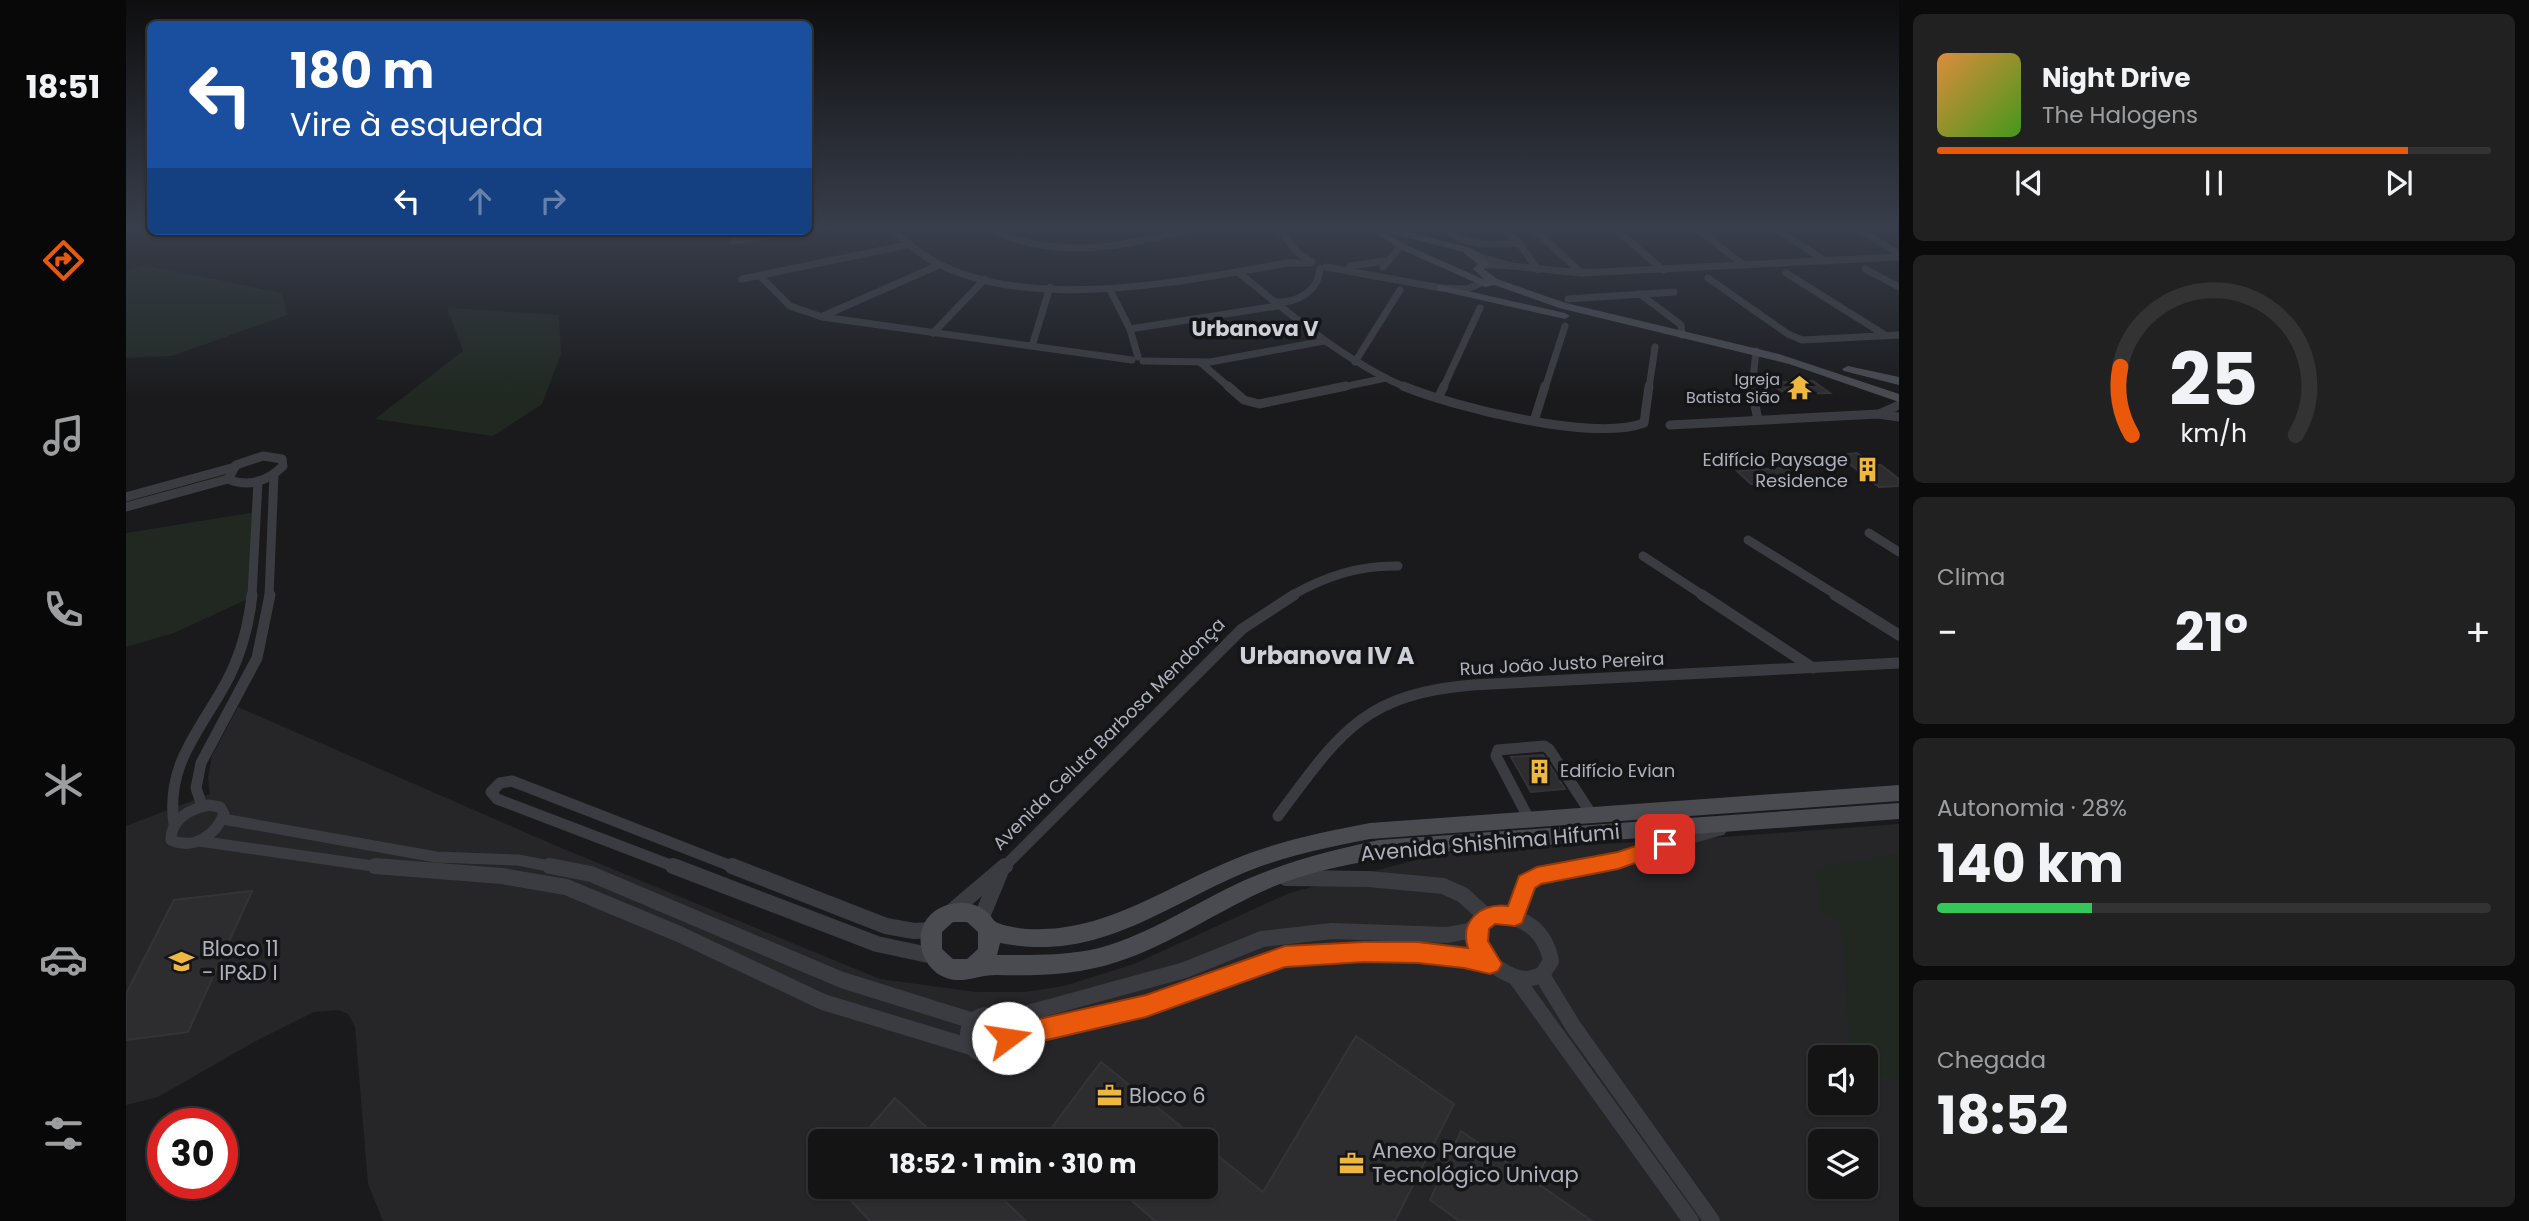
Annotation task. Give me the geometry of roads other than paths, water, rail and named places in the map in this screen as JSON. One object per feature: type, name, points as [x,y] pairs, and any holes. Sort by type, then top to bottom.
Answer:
[{"type":"street","points":[[768,284],[790,306],[822,317],[1138,359],[1201,363],[1324,341]]},
{"type":"street","points":[[822,317],[896,284]]},
{"type":"street","points":[[933,333],[980,284]]},
{"type":"street","points":[[1025,284],[1110,290],[1153,284]]},
{"type":"street","points":[[1253,284],[1324,341],[1355,362],[1386,378],[1438,398],[1534,421],[1612,428],[1644,423],[1655,347]]},
{"type":"street","points":[[1295,319],[1293,312],[1296,302],[1313,284]]},
{"type":"street","points":[[1421,284],[1755,354],[1899,381]]},
{"type":"street","points":[[1441,288],[1467,289],[1480,284]]},
{"type":"street","points":[[1491,284],[1615,325]]},
{"type":"street","points":[[1491,284],[1563,306],[1861,383],[1899,398]]},
{"type":"street","points":[[1717,284],[1788,334],[1813,342],[1899,335]]},
{"type":"street","points":[[1804,284],[1885,335]]},
{"type":"street","points":[[1032,346],[1049,287]]},
{"type":"street","points":[[1110,290],[1130,329],[1138,359]]},
{"type":"street","points":[[1355,362],[1399,290]]},
{"type":"street","points":[[1568,299],[1674,292]]},
{"type":"street","points":[[1640,294],[1681,325],[1682,335]]},
{"type":"street","points":[[1130,329],[1296,302]]},
{"type":"street","points":[[1438,398],[1480,308]]},
{"type":"street","points":[[1661,330],[1672,318]]},
{"type":"street","points":[[1534,421],[1565,326]]},
{"type":"street","points":[[1755,354],[1899,405]]},
{"type":"street","points":[[1755,354],[1751,385],[1758,420]]},
{"type":"street","points":[[1201,363],[1244,400],[1259,404],[1386,378]]},
{"type":"street","points":[[1878,414],[1899,405]]},
{"type":"street","points":[[1670,425],[1878,414],[1899,417]]},
{"type":"street","points":[[126,497],[235,467],[253,458],[272,456],[283,462],[274,474],[258,481],[242,484],[228,479],[126,507]]},
{"type":"street","points":[[228,479],[230,471],[235,467]]},
{"type":"street","points":[[202,806],[196,788],[201,763],[257,658],[262,643],[268,604],[274,474]]},
{"type":"street","points":[[174,824],[170,809],[173,780],[229,678],[243,649],[248,629],[258,481]]},
{"type":"street","points":[[1868,533],[1899,552]]},
{"type":"street","points":[[1748,540],[1899,635]]},
{"type":"street","points":[[1643,556],[1813,668]]},
{"type":"street","name":"Avenida Celuta Barbosa Mendonça","points":[[940,922],[1001,870],[1242,629],[1274,608],[1342,572],[1373,564],[1398,566]]},
{"type":"street","name":"Rua João Justo Pereira","points":[[1278,816],[1352,725],[1389,703],[1405,697],[1476,686],[1899,663]]},
{"type":"street","points":[[1529,820],[1496,756],[1497,750],[1549,748],[1591,815]]},
{"type":"street","points":[[512,781],[886,926],[914,931],[965,912],[985,925],[989,950],[976,965],[957,970],[948,968],[933,956],[877,944],[497,799],[491,792],[500,783],[512,781]]},
{"type":"street","name":"Avenida Shishima Hifumi","points":[[976,965],[1020,965],[1097,958],[1157,935],[1272,878],[1321,862],[1374,840],[1529,820],[1899,793]]},
{"type":"street","points":[[199,841],[214,831],[223,819],[224,814],[220,807],[202,806],[186,813],[174,824],[170,836],[176,844],[199,841],[395,869],[502,876],[566,887],[679,934],[823,1002],[971,1047]]},
{"type":"street","name":"Avenida Shishima Hifumi","points":[[985,925],[1006,936],[1041,939],[1074,937],[1117,925],[1239,866],[1293,846],[1747,823],[1899,811]]},
{"type":"street","points":[[223,819],[436,857],[518,860],[591,874],[842,980],[972,1021]]},
{"type":"street","points":[[1515,916],[1526,882],[1537,876],[1603,864],[1665,844],[1747,823]]},
{"type":"street","name":"Avenida Celuta Barbosa Mendonça","points":[[985,925],[1001,870]]},
{"type":"street","points":[[1272,878],[1369,879],[1443,886],[1463,895],[1483,921]]},
{"type":"street","points":[[1002,1020],[1185,971],[1262,939],[1332,931],[1447,935],[1469,931],[1495,914],[1515,916],[1537,930],[1545,940],[1551,961],[1542,975],[1528,979],[1516,978],[1490,964],[1464,957],[1364,952],[1285,957],[1146,1006],[1008,1038]]},
{"type":"street","points":[[1483,921],[1477,944],[1490,964]]},
{"type":"street","points":[[933,956],[930,947],[940,922]]},
{"type":"street","points":[[1542,975],[1573,1026],[1712,1221]]},
{"type":"street","points":[[1516,978],[1691,1221]]},
{"type":"street","points":[[984,1014],[997,1016],[1002,1020],[1008,1031],[1008,1038],[1002,1049],[990,1055],[976,1052],[971,1047],[967,1034],[972,1021],[984,1014]]},
{"type":"place","name":"Igreja Batista Sião","points":[[1800,388]]},
{"type":"place","name":"Edifício Paysage Residence","points":[[1868,470]]},
{"type":"place","name":"Edifício Evian","points":[[1540,771]]},
{"type":"place","name":"Bloco 11 - IP&D I","points":[[182,961]]},
{"type":"place","name":"Bloco 6","points":[[1109,1096]]},
{"type":"place","name":"Anexo Parque Tecnológico Univap","points":[[1352,1163]]},
{"type":"district","name":"Urbanova V","points":[[1255,329]]},
{"type":"district","name":"Urbanova IV A","points":[[1327,656]]}]
